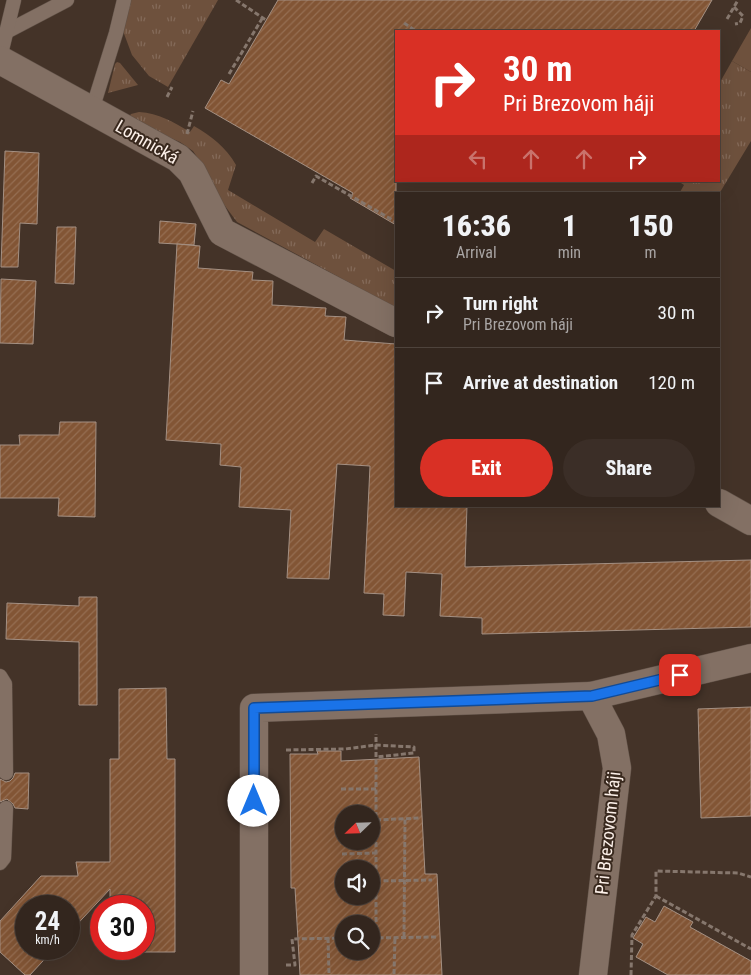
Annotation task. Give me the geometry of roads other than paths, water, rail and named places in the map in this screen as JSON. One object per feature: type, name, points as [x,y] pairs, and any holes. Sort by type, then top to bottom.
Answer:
[{"type":"street","name":"Lomnická","points":[[0,59],[178,158],[192,172],[222,232],[395,322]]},
{"type":"street","points":[[720,504],[751,521]]},
{"type":"street","points":[[254,975],[254,708],[592,696],[751,658]]},
{"type":"street","name":"Pri Brezovom háji","points":[[592,696],[611,734],[617,768],[593,975]]},
{"type":"lane","points":[[0,59],[14,0]]},
{"type":"lane","points":[[6,32],[67,0]]},
{"type":"lane","points":[[92,110],[116,33],[124,0]]},
{"type":"lane","points":[[2,681],[6,773]]},
{"type":"lane","points":[[0,863],[4,858],[6,808]]}]
